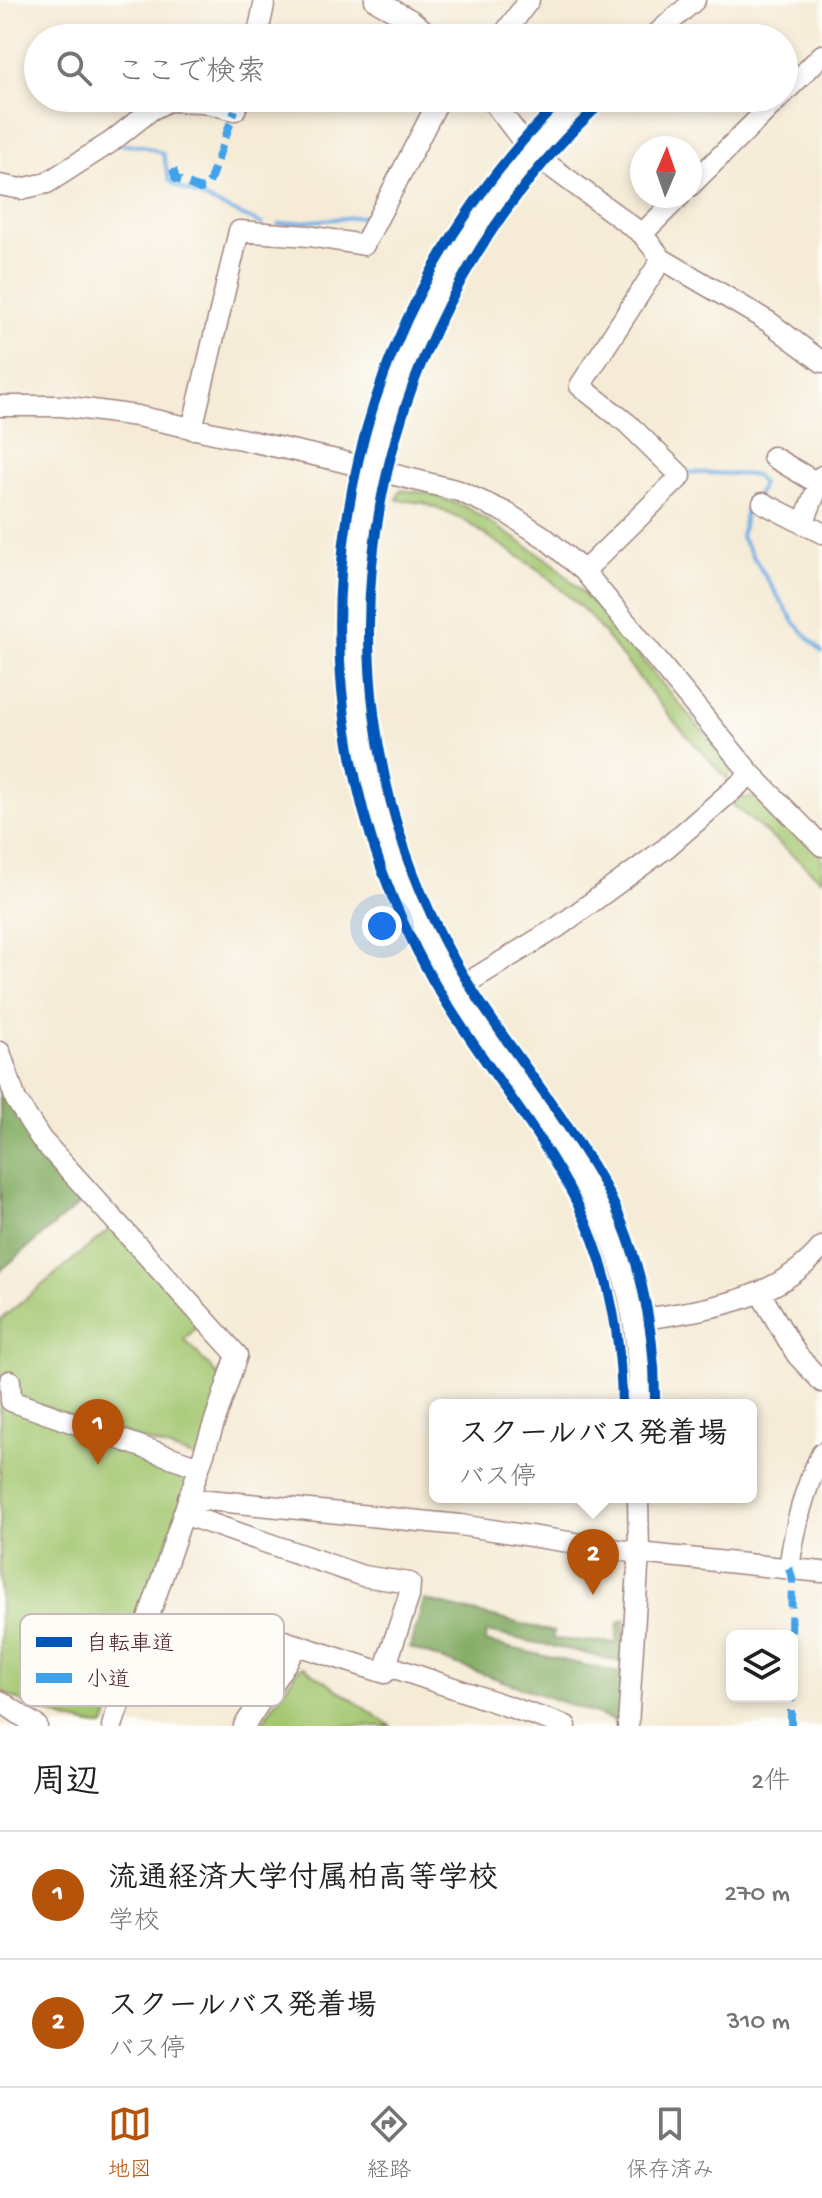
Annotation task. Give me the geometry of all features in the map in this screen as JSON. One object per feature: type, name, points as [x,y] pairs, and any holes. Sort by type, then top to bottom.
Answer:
[{"type":"street","points":[[260,24],[265,0]]},
{"type":"street","points":[[375,0],[416,24]]},
{"type":"street","points":[[511,24],[529,0]]},
{"type":"street","points":[[668,24],[695,0]]},
{"type":"street","points":[[798,79],[822,55]]},
{"type":"street","points":[[0,185],[21,189],[47,183],[111,142],[148,112]]},
{"type":"street","points":[[192,429],[239,231],[309,236],[364,245],[433,112]]},
{"type":"street","points":[[501,112],[531,152],[642,234],[662,259],[769,322],[822,362]]},
{"type":"street","points":[[571,112],[531,152],[490,207],[439,292],[395,390],[372,469],[355,579],[353,628],[361,728],[377,807],[392,858],[415,911],[485,1038],[547,1123],[592,1196],[606,1225],[633,1321],[639,1399]]},
{"type":"street","points":[[702,174],[765,112]]},
{"type":"street","points":[[642,234],[668,208]]},
{"type":"street","points":[[584,571],[681,476],[628,424],[580,386],[662,259]]},
{"type":"street","points":[[0,406],[97,409],[372,469],[459,491],[505,512],[544,537],[584,571],[751,774],[822,846]]},
{"type":"street","points":[[763,503],[813,529],[820,480],[773,457]]},
{"type":"street","points":[[457,989],[558,927],[666,848],[751,774]]},
{"type":"street","points":[[0,1052],[16,1100],[41,1139],[237,1355],[149,1614]]},
{"type":"street","points":[[633,1321],[718,1305],[760,1293],[795,1274],[822,1247]]},
{"type":"street","points":[[760,1293],[797,1355],[822,1382]]},
{"type":"street","points":[[10,1381],[11,1401],[199,1467]]},
{"type":"street","points":[[789,1568],[803,1497],[822,1453]]},
{"type":"street","points":[[628,1726],[639,1553],[638,1503]]},
{"type":"street","points":[[185,1506],[460,1525],[639,1553],[822,1572]]},
{"type":"street","points":[[185,1506],[363,1576],[410,1583],[409,1596],[385,1673],[284,1641]]},
{"type":"street","points":[[284,1666],[298,1645]]},
{"type":"street","points":[[386,1665],[566,1726]]},
{"type":"street","points":[[0,1701],[37,1726]]},
{"type":"street","points":[[112,1726],[119,1706]]},
{"type":"street","points":[[244,1726],[257,1706]]},
{"type":"green space","points":[[400,490],[427,493],[468,508],[553,563],[597,607],[734,768],[727,779],[672,719],[588,614],[543,573],[462,519],[424,503],[397,500]]},
{"type":"green space","points":[[763,797],[822,856],[822,880],[732,804],[741,798]]},
{"type":"green space","points":[[0,1077],[85,1199],[0,1271]]},
{"type":"green space","points":[[111,1228],[201,1324],[184,1339],[218,1376],[225,1358],[207,1339],[207,1335],[233,1357],[199,1459],[32,1402],[0,1384],[0,1320]]},
{"type":"green space","points":[[0,1403],[192,1471],[143,1614],[20,1614],[20,1700],[0,1690]]},
{"type":"green space","points":[[424,1600],[554,1632],[553,1639],[617,1643],[618,1623],[625,1619],[623,1662],[487,1632],[485,1642],[623,1674],[621,1723],[410,1648]]},
{"type":"green space","points":[[300,1667],[304,1667],[391,1726],[259,1726],[273,1706],[284,1706],[284,1690]]},
{"type":"green space","points":[[32,1706],[112,1706],[105,1726],[80,1723]]},
{"type":"waterway","points":[[123,145],[144,146],[163,154],[169,179],[176,186],[262,224]]},
{"type":"waterway","points":[[278,224],[368,216]]},
{"type":"waterway","points":[[685,472],[755,475],[762,484],[756,499],[746,509],[741,537],[794,622],[822,652]]},
{"type":"marked path","points":[[173,169],[176,179],[200,189],[208,186],[234,112]]},
{"type":"marked path","points":[[789,1568],[792,1578],[791,1630]]},
{"type":"marked path","points":[[791,1702],[791,1726]]},
{"type":"cycle path","points":[[551,112],[483,191],[420,293],[375,402],[348,516],[339,633],[350,751],[381,867],[432,979],[544,1146],[588,1227],[611,1301],[622,1399]]},
{"type":"cycle path","points":[[594,112],[527,183],[462,279],[414,382],[383,492],[369,604],[375,718],[399,830],[443,939],[460,969],[577,1140],[610,1195],[633,1252],[648,1313],[655,1399]]},
{"type":"place","name":"流通経済大学付属柏高等学校","points":[[98,1465]]},
{"type":"place","name":"スクールバス発着場","points":[[593,1595]]}]
